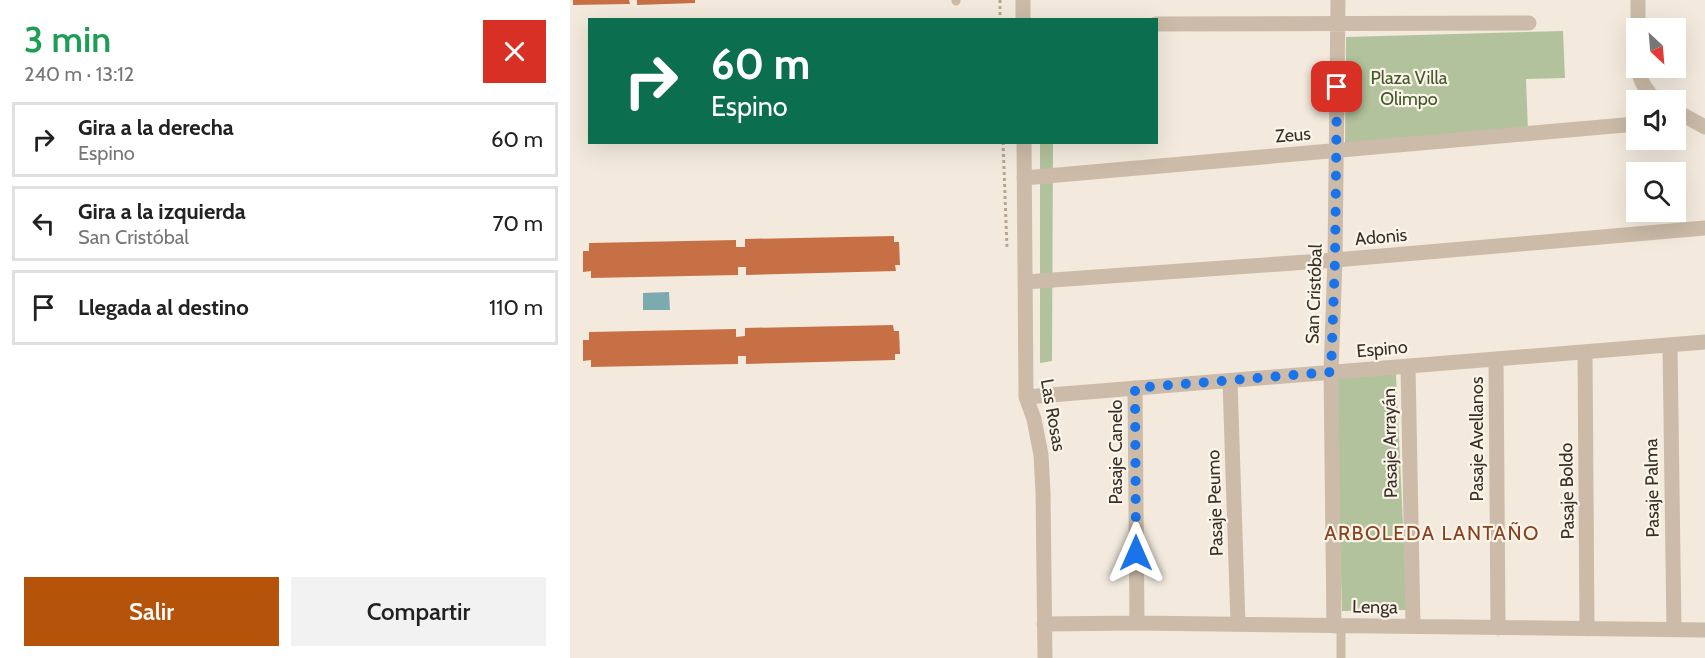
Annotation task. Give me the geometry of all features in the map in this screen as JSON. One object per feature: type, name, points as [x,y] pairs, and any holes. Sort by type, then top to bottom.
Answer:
[{"type":"street","points":[[1023,0],[1023,18]]},
{"type":"street","name":"San Cristóbal","points":[[1337,626],[1331,372],[1335,260],[1338,0]]},
{"type":"street","points":[[1638,0],[1638,18]]},
{"type":"street","points":[[1158,24],[1529,23]]},
{"type":"street","points":[[1686,115],[1700,121]]},
{"type":"street","name":"Zeus","points":[[1024,178],[1626,125]]},
{"type":"street","name":"Las Rosas","points":[[1024,144],[1026,397],[1034,419],[1041,455],[1045,658]]},
{"type":"street","name":"Adonis","points":[[1025,282],[1335,260],[1705,228]]},
{"type":"street","name":"Espino","points":[[1026,397],[1705,342]]},
{"type":"street","name":"Pasaje Palma","points":[[1670,345],[1674,630]]},
{"type":"street","name":"Pasaje Boldo","points":[[1585,352],[1587,628]]},
{"type":"street","name":"Pasaje Avellanos","points":[[1496,359],[1498,628]]},
{"type":"street","name":"Pasaje Arrayán","points":[[1408,366],[1413,626]]},
{"type":"street","name":"Pasaje Peumo","points":[[1230,381],[1238,624]]},
{"type":"street","name":"Pasaje Canelo","points":[[1135,388],[1137,623]]},
{"type":"street","name":"Lenga","points":[[1044,624],[1137,623],[1705,630]]},
{"type":"lane","points":[[1337,626],[1341,658]]},
{"type":"path","points":[[1000,0],[1000,18]]},
{"type":"green space","name":"Plaza Villa Olimpo","points":[[1563,31],[1565,78],[1526,79],[1528,131],[1345,148],[1346,37]]},
{"type":"green space","points":[[1040,144],[1053,144],[1052,361],[1040,363]]},
{"type":"green space","points":[[1396,374],[1407,610],[1342,611],[1335,379]]},
{"type":"water","points":[[669,292],[670,310],[643,310],[643,293]]},
{"type":"building","points":[[573,0],[629,0],[630,4],[573,5]]},
{"type":"building","points":[[637,0],[695,0],[695,3],[637,5]]},
{"type":"building","points":[[894,236],[894,242],[899,242],[900,265],[895,265],[896,271],[746,275],[746,267],[738,267],[738,275],[591,278],[591,271],[583,272],[583,251],[589,251],[589,243],[736,240],[736,247],[745,247],[745,239]]},
{"type":"building","points":[[893,325],[894,331],[899,331],[900,354],[895,354],[895,360],[746,364],[746,356],[738,356],[738,364],[591,367],[591,360],[583,361],[583,340],[589,340],[589,332],[736,329],[736,337],[745,336],[745,328]]},
{"type":"district","name":"ARBOLEDA LANTAÑO","points":[[1432,533]]},
{"type":"route","points":[[1136,553],[1135,388],[1331,372],[1337,87]]}]
